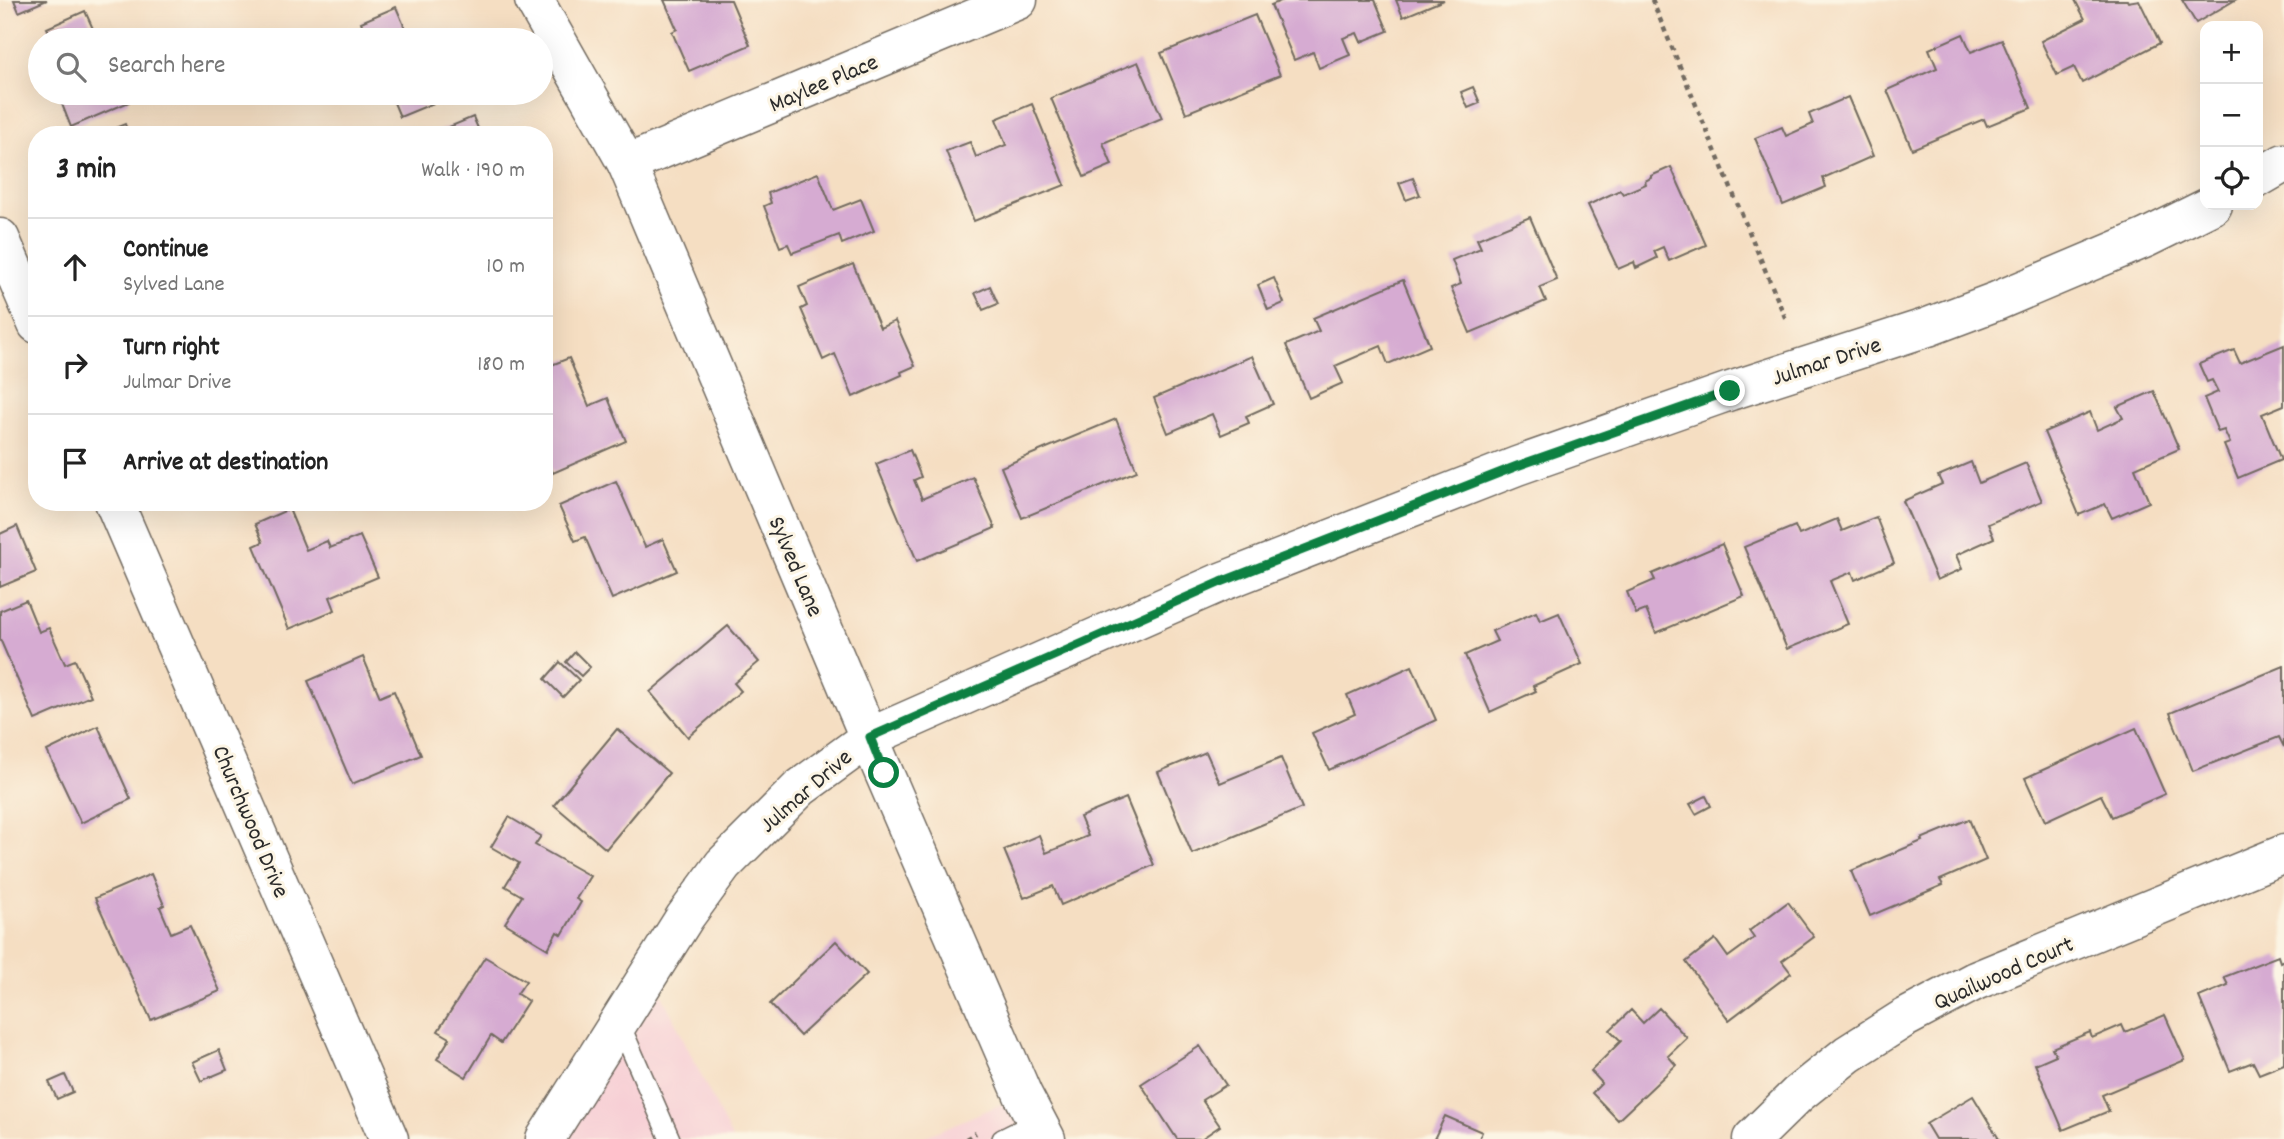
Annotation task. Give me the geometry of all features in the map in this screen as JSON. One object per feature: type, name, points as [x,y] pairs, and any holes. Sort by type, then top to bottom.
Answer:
[{"type":"street","name":"Sylved Lane","points":[[534,0],[550,28]]},
{"type":"street","name":"Maylee Place","points":[[627,164],[1018,0]]},
{"type":"street","name":"Sylved Lane","points":[[553,34],[627,164],[870,737],[1041,1130]]},
{"type":"street","points":[[2263,175],[2284,163]]},
{"type":"street","name":"Julmar Drive","points":[[545,1139],[685,917],[723,865],[800,788],[870,737],[1233,577],[1517,466],[1730,391],[1928,327],[1997,301],[2203,210]]},
{"type":"street","points":[[0,239],[28,303]]},
{"type":"street","name":"Churchwood Drive","points":[[118,511],[389,1139]]},
{"type":"street","name":"Quailwood Court","points":[[1752,1139],[1808,1086],[1848,1054],[1903,1019],[1975,981],[2284,854]]},
{"type":"lane","points":[[620,1023],[670,1139]]},
{"type":"lane","points":[[1002,1139],[1041,1130]]},
{"type":"path","points":[[1652,0],[1787,322]]},
{"type":"shaded area","points":[[651,972],[732,1139],[545,1139]]},
{"type":"shaded area","points":[[1023,1095],[1038,1139],[919,1139]]},
{"type":"building","points":[[14,0],[47,0],[19,12]]},
{"type":"building","points":[[664,0],[731,0],[750,45],[689,71],[672,32],[677,29]]},
{"type":"building","points":[[1283,0],[1375,0],[1388,31],[1361,42],[1357,33],[1343,38],[1350,55],[1319,68],[1313,52],[1294,60],[1271,5]]},
{"type":"building","points":[[1396,0],[1444,0],[1403,17]]},
{"type":"building","points":[[2075,0],[2139,0],[2160,43],[2082,83],[2074,67],[2057,75],[2041,41],[2085,19]]},
{"type":"building","points":[[2182,0],[2235,0],[2196,23]]},
{"type":"building","points":[[396,7],[405,28],[363,28],[361,22]]},
{"type":"building","points":[[85,11],[93,28],[47,28]]},
{"type":"building","points":[[1255,15],[1280,75],[1186,113],[1161,53]]},
{"type":"building","points":[[1963,34],[1971,52],[2002,40],[2031,108],[1987,126],[1984,119],[1912,149],[1887,90],[1937,68],[1929,49]]},
{"type":"building","points":[[1138,62],[1162,118],[1103,143],[1112,165],[1084,177],[1051,98]]},
{"type":"building","points":[[1473,87],[1480,103],[1468,108],[1461,92]]},
{"type":"building","points":[[1848,97],[1873,156],[1823,178],[1826,187],[1783,205],[1755,138],[1782,127],[1786,136],[1813,124],[1809,114]]},
{"type":"building","points":[[1032,104],[1065,185],[974,221],[946,151],[970,142],[976,157],[1006,145],[996,119]]},
{"type":"building","points":[[62,105],[122,105],[73,126],[71,126]]},
{"type":"building","points":[[395,105],[429,105],[400,117]]},
{"type":"building","points":[[473,117],[477,126],[451,126]]},
{"type":"building","points":[[1671,167],[1706,245],[1669,261],[1663,247],[1654,251],[1657,258],[1636,268],[1634,262],[1618,269],[1588,205],[1620,190],[1623,194],[1646,184],[1645,181],[1651,176]]},
{"type":"building","points":[[818,173],[833,210],[861,199],[874,231],[842,244],[839,235],[792,253],[788,244],[780,247],[764,206],[771,203],[768,193]]},
{"type":"building","points":[[1413,178],[1420,195],[1406,200],[1399,183]]},
{"type":"building","points":[[1530,217],[1557,280],[1540,287],[1546,301],[1470,333],[1451,288],[1461,284],[1452,260],[1481,248],[1477,239]]},
{"type":"building","points":[[853,264],[880,328],[895,321],[915,366],[901,372],[902,375],[853,397],[835,354],[823,360],[801,309],[807,306],[799,287]]},
{"type":"building","points":[[1274,278],[1284,303],[1268,310],[1258,285]]},
{"type":"building","points":[[1403,280],[1430,346],[1388,364],[1381,346],[1335,366],[1343,383],[1309,398],[1286,345],[1319,331],[1313,318]]},
{"type":"building","points":[[990,286],[998,304],[983,310],[975,293]]},
{"type":"building","points":[[2284,345],[2284,405],[2262,414],[2281,460],[2238,478],[2224,445],[2230,443],[2224,430],[2218,432],[2204,398],[2218,392],[2212,380],[2207,382],[2199,364],[2234,350],[2240,363]]},
{"type":"building","points":[[1252,356],[1273,404],[1246,416],[1249,423],[1221,435],[1212,414],[1168,433],[1154,398]]},
{"type":"building","points":[[569,358],[589,406],[608,398],[626,441],[553,473],[553,364]]},
{"type":"building","points":[[2154,391],[2179,449],[2135,468],[2149,502],[2112,518],[2105,504],[2079,515],[2044,432],[2090,412],[2097,430],[2123,418],[2117,407]]},
{"type":"building","points":[[1116,419],[1137,471],[1022,518],[1001,467]]},
{"type":"building","points":[[910,450],[921,477],[914,480],[922,499],[973,477],[995,528],[917,561],[876,464]]},
{"type":"building","points":[[1971,462],[1979,483],[2026,463],[2042,501],[1988,524],[1994,538],[1956,555],[1962,569],[1937,580],[1903,501],[1942,484],[1938,476]]},
{"type":"building","points":[[616,481],[645,547],[663,539],[677,571],[612,599],[585,537],[575,541],[559,506]]},
{"type":"building","points":[[290,511],[306,550],[327,541],[330,548],[360,536],[378,577],[330,597],[335,610],[289,629],[254,546],[263,542],[255,524]]},
{"type":"building","points":[[1876,517],[1894,563],[1855,580],[1852,572],[1830,581],[1848,624],[1787,649],[1744,547],[1795,526],[1799,535],[1837,519],[1842,531]]},
{"type":"building","points":[[17,526],[36,572],[0,587],[0,534]]},
{"type":"building","points":[[1722,544],[1744,596],[1656,633],[1646,610],[1636,614],[1627,592],[1655,580],[1652,574]]},
{"type":"building","points":[[26,600],[39,632],[49,628],[65,664],[75,660],[91,696],[35,720],[0,639],[0,611]]},
{"type":"building","points":[[1536,612],[1540,621],[1559,613],[1582,664],[1533,686],[1536,691],[1490,712],[1465,655],[1497,641],[1492,631]]},
{"type":"building","points":[[728,626],[759,662],[734,683],[741,691],[688,737],[650,692]]},
{"type":"building","points":[[575,652],[590,667],[581,676],[566,662]]},
{"type":"building","points":[[363,657],[380,697],[394,691],[421,755],[352,784],[308,681]]},
{"type":"building","points":[[560,662],[579,680],[563,697],[545,679]]},
{"type":"building","points":[[1412,666],[1436,720],[1329,770],[1312,733],[1355,714],[1347,695]]},
{"type":"building","points":[[2284,666],[2284,747],[2279,737],[2193,771],[2170,713]]},
{"type":"building","points":[[98,726],[131,799],[81,823],[47,751]]},
{"type":"building","points":[[2136,728],[2165,794],[2112,817],[2101,795],[2045,821],[2025,778]]},
{"type":"building","points":[[617,729],[669,773],[606,849],[554,805]]},
{"type":"building","points":[[1206,752],[1220,783],[1281,758],[1302,808],[1192,854],[1158,772]]},
{"type":"building","points":[[1706,796],[1711,806],[1696,814],[1690,804]]},
{"type":"building","points":[[1126,798],[1154,865],[1061,905],[1053,886],[1024,898],[1004,850],[1039,835],[1046,853],[1088,836],[1080,817]]},
{"type":"building","points":[[509,817],[541,836],[535,845],[590,876],[576,899],[581,902],[562,935],[557,932],[548,949],[505,923],[522,896],[505,886],[519,863],[491,847]]},
{"type":"building","points":[[1969,819],[1986,860],[1940,880],[1943,885],[1870,916],[1851,871]]},
{"type":"building","points":[[151,874],[164,905],[160,907],[171,933],[190,925],[220,991],[151,1020],[95,898]]},
{"type":"building","points":[[1788,902],[1814,937],[1782,961],[1791,973],[1729,1020],[1686,962],[1715,939],[1728,957],[1754,938],[1749,931]]},
{"type":"building","points":[[836,941],[867,974],[800,1036],[770,1004]]},
{"type":"building","points":[[2278,956],[2280,962],[2284,960],[2284,1064],[2259,1074],[2253,1062],[2230,1071],[2199,997],[2228,985],[2224,977]]},
{"type":"building","points":[[485,957],[526,981],[517,994],[528,1001],[501,1043],[491,1036],[466,1077],[437,1059],[450,1038],[438,1031]]},
{"type":"building","points":[[1659,1008],[1687,1038],[1668,1056],[1676,1065],[1618,1120],[1592,1093],[1602,1083],[1591,1071],[1621,1041],[1610,1030],[1631,1010],[1643,1023]]},
{"type":"building","points":[[2165,1015],[2185,1060],[2102,1095],[2109,1111],[2063,1130],[2035,1064],[2056,1055],[2052,1048],[2090,1032],[2092,1038],[2122,1025],[2125,1032]]},
{"type":"building","points":[[1200,1046],[1226,1085],[1202,1100],[1220,1126],[1201,1139],[1177,1139],[1141,1084]]},
{"type":"building","points":[[219,1050],[227,1070],[201,1081],[192,1062]]},
{"type":"building","points":[[65,1075],[73,1092],[57,1099],[49,1082]]},
{"type":"building","points":[[1973,1096],[1999,1139],[1935,1139],[1926,1124]]},
{"type":"building","points":[[1445,1116],[1482,1132],[1479,1139],[1434,1139]]},
{"type":"route","points":[[884,773],[870,737],[1221,582],[1517,466],[1730,391]]}]
